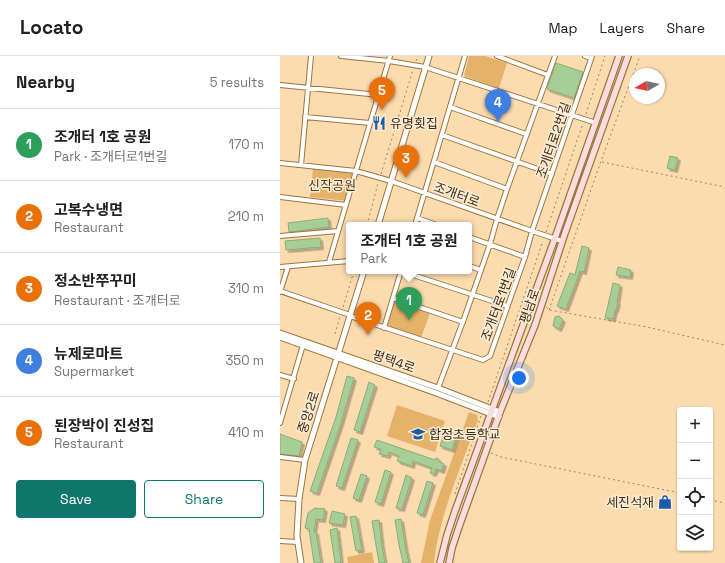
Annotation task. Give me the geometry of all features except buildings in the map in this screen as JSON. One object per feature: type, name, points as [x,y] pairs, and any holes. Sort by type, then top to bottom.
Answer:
[{"type":"main road","name":"평남로","points":[[440,563],[455,511],[555,238],[619,56]]},
{"type":"main road","name":"평남로","points":[[449,563],[460,524],[499,415],[535,325],[562,241],[628,56]]},
{"type":"street","points":[[301,165],[311,56]]},
{"type":"street","points":[[341,56],[390,58],[425,67],[596,123]]},
{"type":"street","points":[[379,222],[429,56]]},
{"type":"street","points":[[416,222],[465,56]]},
{"type":"street","points":[[497,56],[505,57],[548,75]]},
{"type":"street","points":[[438,388],[473,295],[507,189],[555,56]]},
{"type":"street","points":[[585,56],[592,57]]},
{"type":"street","name":"조개터로2번길","points":[[532,231],[592,57]]},
{"type":"street","points":[[329,262],[390,58]]},
{"type":"street","points":[[280,85],[379,95]]},
{"type":"street","points":[[450,107],[526,134]]},
{"type":"street","points":[[305,117],[370,123]]},
{"type":"street","points":[[442,135],[552,174]]},
{"type":"street","points":[[434,162],[507,189]]},
{"type":"street","name":"조개터로","points":[[280,163],[356,170],[424,192],[562,241]]},
{"type":"street","points":[[280,197],[346,205]]},
{"type":"street","points":[[417,218],[428,222]]},
{"type":"street","points":[[280,236],[338,231]]},
{"type":"street","name":"조개터로1번길","points":[[280,291],[384,328],[483,360],[490,356],[525,257],[532,231]]},
{"type":"street","points":[[472,237],[525,257]]},
{"type":"street","points":[[280,267],[346,261]]},
{"type":"street","points":[[280,291],[288,267]]},
{"type":"street","points":[[472,267],[481,270]]},
{"type":"street","name":"중앙2로","points":[[300,563],[297,536],[299,499],[305,460],[363,274]]},
{"type":"street","points":[[384,328],[400,274]]},
{"type":"street","points":[[410,274],[507,306]]},
{"type":"street","points":[[393,298],[463,322]]},
{"type":"street","name":"평택4로","points":[[280,333],[499,415]]},
{"type":"street","name":"평택4로","points":[[280,337],[438,388],[484,409]]},
{"type":"street","points":[[280,423],[303,345]]},
{"type":"street","points":[[280,375],[294,379]]},
{"type":"street","points":[[280,457],[305,460]]},
{"type":"street","points":[[280,498],[299,499]]},
{"type":"street","points":[[280,541],[298,542]]},
{"type":"path","points":[[368,222],[380,177],[418,56]]},
{"type":"path","points":[[454,498],[605,56]]},
{"type":"path","points":[[549,310],[601,161],[640,56]]},
{"type":"path","points":[[601,161],[725,187]]},
{"type":"path","points":[[335,334],[353,274]]},
{"type":"path","points":[[542,304],[549,310],[647,327],[725,345]]},
{"type":"path","points":[[487,451],[501,457],[677,492]]},
{"type":"path","points":[[713,500],[725,502]]},
{"type":"green space","points":[[469,56],[485,56],[507,63],[499,88],[464,76]]},
{"type":"green space","name":"신작공원","points":[[313,169],[354,172],[348,201],[310,197]]},
{"type":"green space","points":[[395,301],[430,313],[421,338],[387,327]]},
{"type":"green space","points":[[397,405],[445,421],[435,452],[387,436]]},
{"type":"green space","points":[[469,412],[477,415],[478,420],[458,472],[446,509],[434,563],[421,563],[430,520]]},
{"type":"green space","points":[[372,552],[374,563],[348,563],[347,557]]},
{"type":"place","name":"된장박이 진성집","points":[[382,110]]},
{"type":"place","name":"뉴제로마트","points":[[498,122]]},
{"type":"place","name":"유명횟집","points":[[379,123]]},
{"type":"place","name":"정소반쭈꾸미","points":[[406,178]]},
{"type":"place","name":"조개터 1호 공원","points":[[409,320]]},
{"type":"place","name":"고복수냉면","points":[[368,335]]},
{"type":"place","name":"합정초등학교","points":[[418,434]]},
{"type":"place","name":"세진석재","points":[[665,502]]}]
